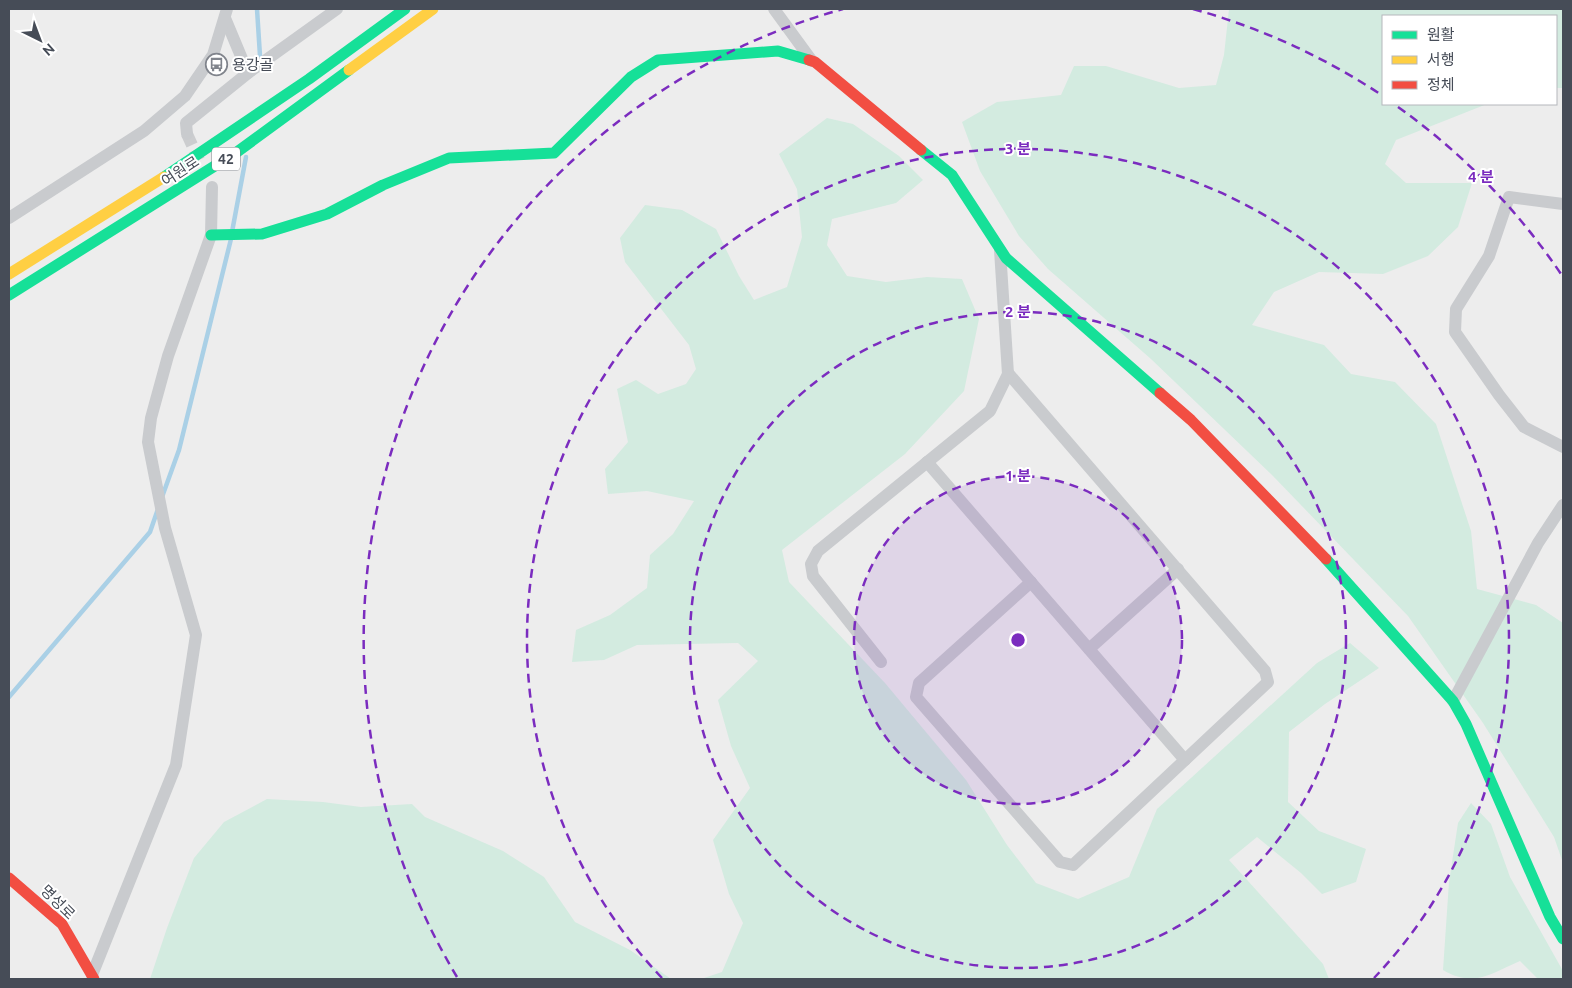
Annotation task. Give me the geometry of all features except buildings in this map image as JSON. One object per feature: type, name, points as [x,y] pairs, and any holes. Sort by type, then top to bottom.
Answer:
[{"type":"main road","name":"여원로","points":[[9,274],[228,136],[345,54],[405,9]]},
{"type":"main road","name":"여원로","points":[[9,295],[237,152],[358,66],[433,9]]},
{"type":"main road","points":[[211,235],[262,234],[327,214],[383,185],[449,158],[554,153],[630,78],[658,60],[778,51],[812,61],[952,175],[1006,258],[1191,420],[1319,551],[1453,702],[1466,724],[1550,917],[1563,939]]},
{"type":"main road","name":"명성로","points":[[9,878],[62,924],[93,977]]},
{"type":"street","points":[[187,134],[186,123],[248,73],[337,9]]},
{"type":"street","points":[[774,9],[812,61]]},
{"type":"street","points":[[226,13],[248,73]]},
{"type":"street","points":[[9,218],[144,131],[185,96],[213,56],[226,13]]},
{"type":"street","points":[[93,977],[176,764],[196,635],[164,528],[150,463],[148,442],[151,418],[168,356],[211,235],[212,187]]},
{"type":"street","points":[[1563,204],[1509,197],[1490,256],[1456,309],[1455,332],[1524,427],[1563,447]]},
{"type":"street","points":[[881,662],[813,576],[810,564],[818,551],[990,411],[1008,373],[1000,248]]},
{"type":"street","points":[[1008,373],[1265,671],[1268,682],[1073,865],[1060,862],[916,697],[919,683],[1031,582]]},
{"type":"street","points":[[927,462],[1185,760]]},
{"type":"street","points":[[1453,702],[1538,543],[1563,505]]},
{"type":"street","points":[[1089,649],[1178,569]]},
{"type":"green space","points":[[1229,9],[1563,9],[1563,88],[1557,88],[1557,15],[1382,15],[1382,105],[1484,105],[1396,140],[1385,164],[1406,183],[1472,183],[1458,227],[1428,256],[1383,274],[1319,272],[1274,292],[1252,325],[1324,345],[1351,374],[1395,382],[1436,424],[1471,531],[1477,589],[1536,605],[1563,623],[1563,863],[1554,837],[1483,723],[1408,616],[1273,476],[1151,359],[1048,269],[1019,236],[980,171],[962,122],[997,102],[1061,95],[1074,66],[1106,66],[1179,88],[1216,85],[1224,55]]},
{"type":"green space","points":[[827,118],[853,124],[899,156],[923,180],[896,203],[832,219],[827,245],[847,276],[886,282],[927,277],[962,279],[979,319],[964,391],[905,454],[782,550],[789,582],[885,683],[966,780],[1007,845],[1036,883],[1078,899],[1129,877],[1157,809],[1317,663],[1350,643],[1379,668],[1325,704],[1289,732],[1288,802],[1319,831],[1366,849],[1356,882],[1322,894],[1301,873],[1257,837],[1229,860],[1323,964],[1329,979],[701,979],[722,972],[743,923],[729,894],[713,840],[750,788],[731,746],[718,700],[758,661],[738,643],[637,645],[604,660],[572,662],[576,630],[610,615],[647,588],[650,555],[673,534],[694,501],[647,491],[608,494],[605,469],[628,442],[617,389],[636,380],[658,394],[686,384],[696,369],[689,345],[625,262],[620,238],[645,205],[682,210],[716,229],[739,276],[754,300],[787,287],[802,237],[797,189],[779,154]]},
{"type":"green space","points":[[267,799],[323,802],[361,807],[412,804],[425,817],[503,851],[544,877],[575,922],[630,950],[671,979],[150,979],[194,858],[224,822]]},
{"type":"green space","points":[[1471,803],[1491,824],[1510,877],[1563,971],[1563,979],[1538,979],[1520,961],[1482,977],[1464,978],[1443,970],[1449,882],[1458,823]]},
{"type":"waterway","points":[[257,9],[260,56]]},
{"type":"waterway","points":[[232,232],[246,157]]},
{"type":"waterway","points":[[162,497],[179,450],[231,239]]},
{"type":"waterway","points":[[9,697],[150,532],[158,509]]},
{"type":"tunnel","points":[[187,134],[199,160]]},
{"type":"traffic: fast","points":[[164,177],[309,79],[405,9]]},
{"type":"traffic: fast","points":[[211,235],[262,234],[327,214],[383,185],[449,158],[554,153],[631,77],[658,60],[778,51],[809,60]]},
{"type":"traffic: fast","points":[[9,295],[237,152],[349,70]]},
{"type":"traffic: fast","points":[[921,150],[952,175],[1006,258],[1160,393]]},
{"type":"traffic: fast","points":[[1326,559],[1453,701],[1466,724],[1550,917],[1563,939]]},
{"type":"traffic: slow","points":[[349,70],[433,9]]},
{"type":"traffic: slow","points":[[9,274],[164,177]]},
{"type":"traffic: jam","points":[[809,60],[815,62],[921,150]]},
{"type":"traffic: jam","points":[[1160,393],[1191,420],[1326,559]]},
{"type":"traffic: jam","points":[[9,878],[62,924],[94,979]]},
{"type":"place","name":"용강골","points":[[216,64]]}]
